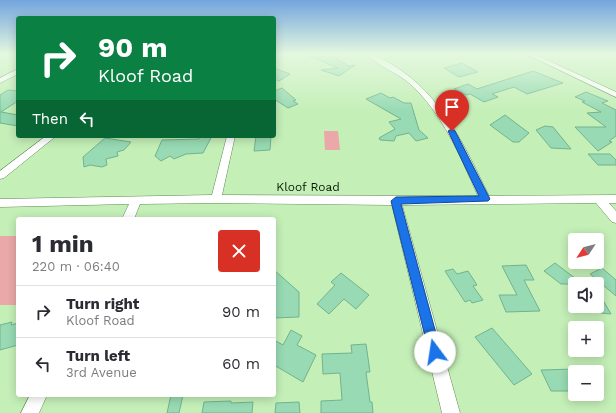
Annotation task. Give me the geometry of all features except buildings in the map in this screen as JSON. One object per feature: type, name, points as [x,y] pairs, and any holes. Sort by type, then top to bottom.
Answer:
[{"type":"street","points":[[0,81],[14,73]]},
{"type":"street","points":[[399,73],[413,83],[435,106],[446,121],[485,199]]},
{"type":"street","points":[[570,73],[616,95]]},
{"type":"street","points":[[0,176],[49,138]]},
{"type":"street","points":[[216,199],[231,138]]},
{"type":"street","name":"Kloof Road","points":[[0,203],[136,202],[216,199],[396,201],[616,199]]},
{"type":"street","points":[[599,199],[616,219]]},
{"type":"street","points":[[396,201],[450,413]]},
{"type":"street","points":[[129,217],[136,202]]},
{"type":"street","points":[[30,413],[38,397]]},
{"type":"shaded area","points":[[324,131],[338,131],[340,150],[325,150]]},
{"type":"shaded area","points":[[0,236],[16,236],[16,305],[0,305]]},
{"type":"route","points":[[435,352],[396,201],[485,199],[452,131]]}]
